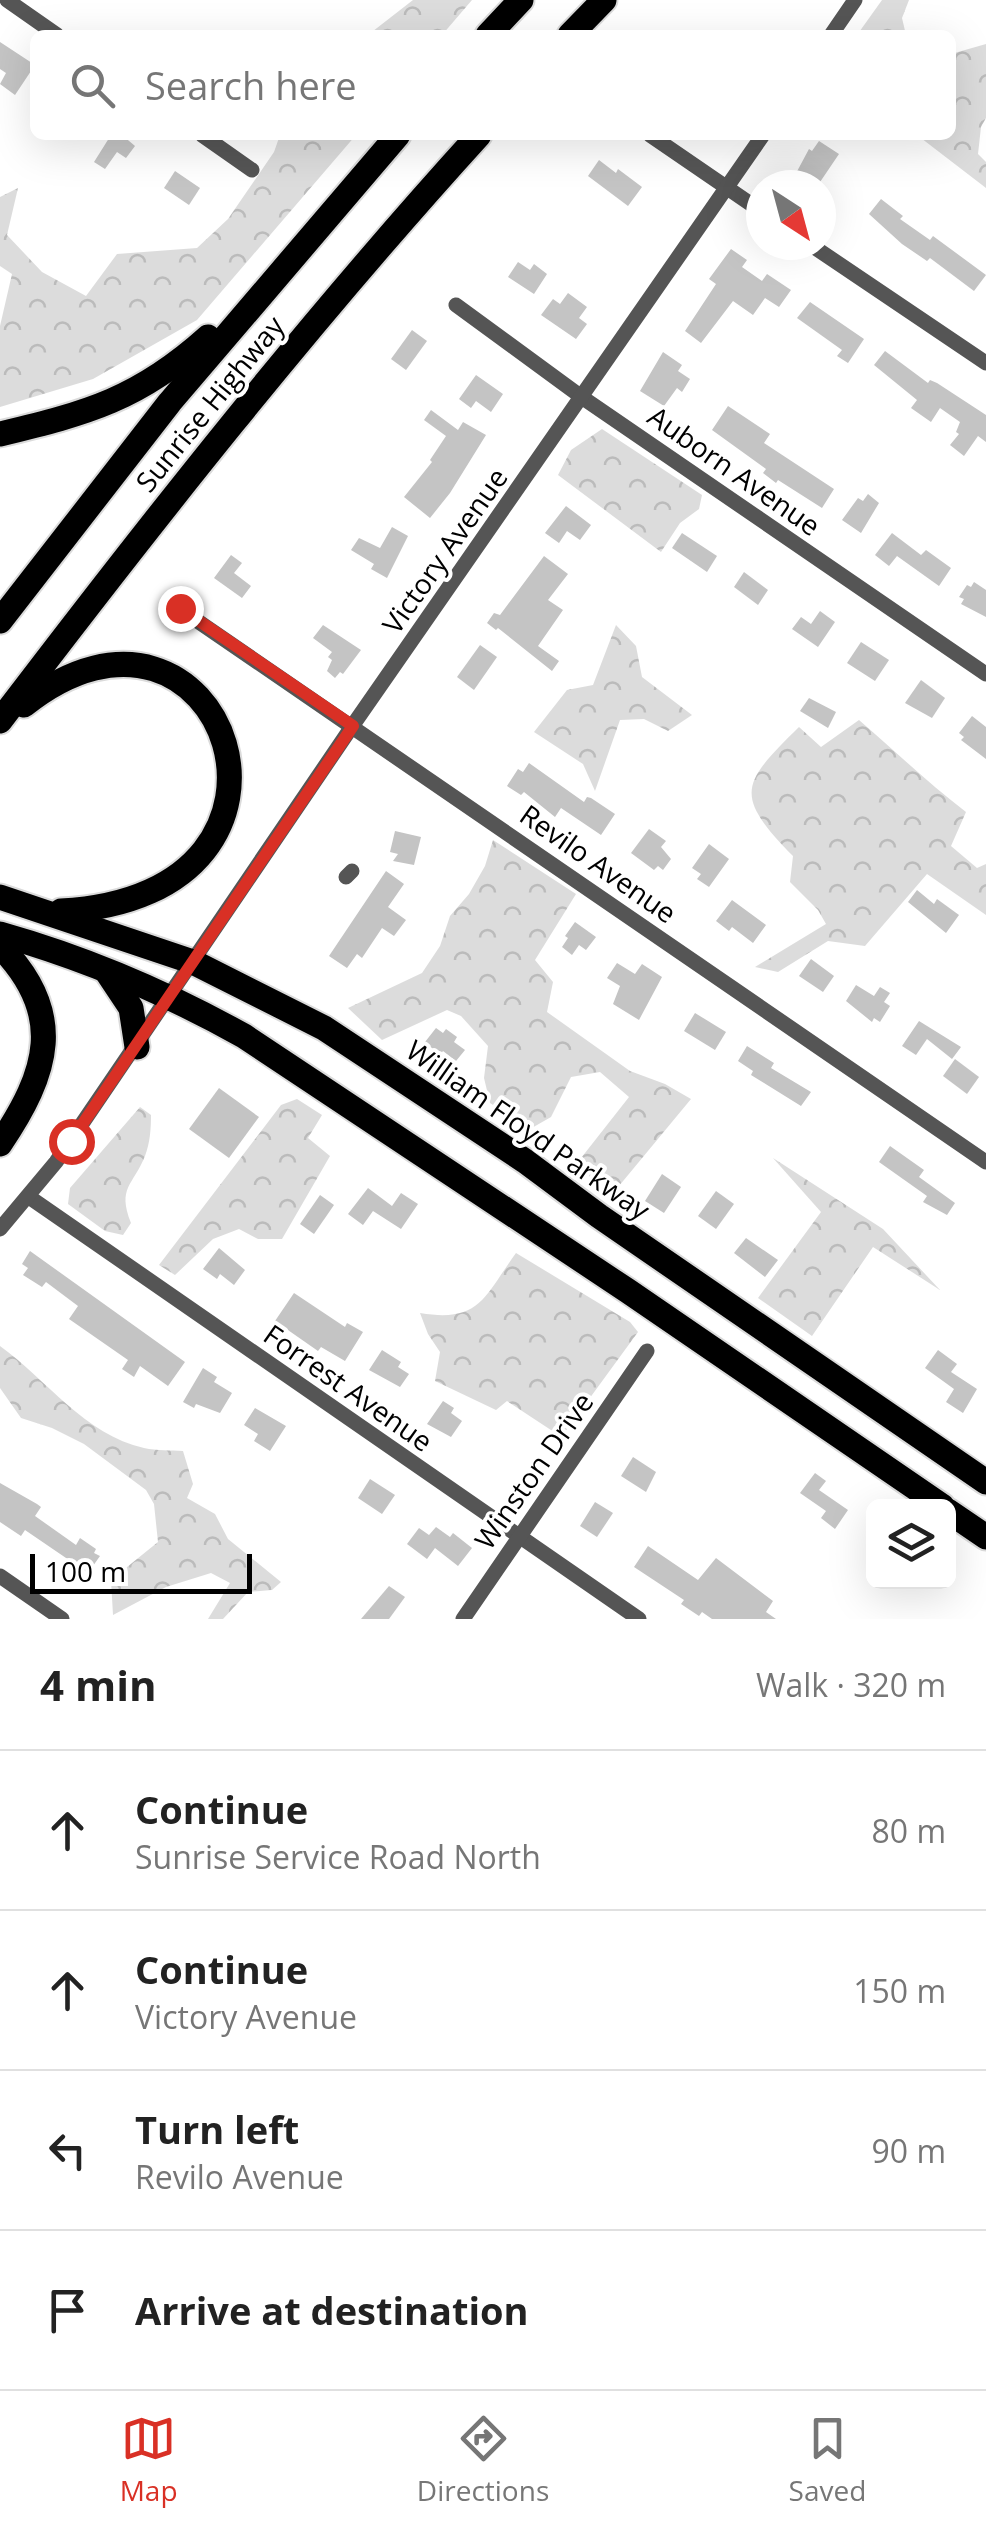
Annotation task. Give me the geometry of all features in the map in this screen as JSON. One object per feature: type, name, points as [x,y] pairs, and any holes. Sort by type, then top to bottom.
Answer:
[{"type":"highway","points":[[493,30],[521,0]]},
{"type":"highway","points":[[575,30],[604,0]]},
{"type":"highway","name":"Sunrise Highway","points":[[0,621],[170,402],[394,140]]},
{"type":"highway","name":"Sunrise Highway","points":[[0,722],[248,403],[475,140]]},
{"type":"highway","points":[[0,434],[87,412],[145,386],[190,353],[275,276]]},
{"type":"highway","points":[[0,722],[75,672],[102,664],[133,664],[163,672],[189,689],[209,710],[227,746],[231,774],[228,806],[215,835],[184,871],[156,890],[124,903],[46,912]]},
{"type":"highway","name":"William Floyd Parkway","points":[[0,897],[193,962],[282,1005],[375,1060],[986,1482]]},
{"type":"highway","points":[[0,934],[103,968],[244,1036],[932,1499]]},
{"type":"highway","points":[[0,946],[33,989],[45,1034],[38,1078],[0,1144]]},
{"type":"highway","points":[[103,968],[128,1002],[136,1046]]},
{"type":"highway","points":[[956,1516],[986,1537]]},
{"type":"street","points":[[7,0],[50,30]]},
{"type":"street","points":[[834,30],[855,0]]},
{"type":"street","points":[[209,140],[252,170]]},
{"type":"street","points":[[657,140],[746,201]]},
{"type":"street","name":"Victory Avenue","points":[[0,1230],[29,1198],[170,998],[353,726],[760,140]]},
{"type":"street","points":[[833,260],[986,363]]},
{"type":"street","name":"Auborn Avenue","points":[[456,304],[584,398],[986,674]]},
{"type":"street","name":"Revilo Avenue","points":[[180,608],[986,1162]]},
{"type":"street","name":"Forrest Avenue","points":[[29,1198],[638,1619]]},
{"type":"street","name":"Winston Drive","points":[[463,1619],[647,1351]]},
{"type":"street","points":[[0,1576],[62,1619]]},
{"type":"green space","points":[[413,0],[472,0],[446,30],[374,30]]},
{"type":"green space","points":[[882,0],[909,0],[902,18],[905,30],[861,30]]},
{"type":"green space","points":[[986,44],[986,118],[978,154],[986,162],[986,188],[924,140],[956,140],[956,53]]},
{"type":"green space","points":[[278,140],[352,140],[197,320],[93,379],[0,407],[0,326],[12,274],[0,266],[0,197],[18,188],[7,235],[42,272],[86,296],[117,254],[197,248],[228,219]]},
{"type":"green space","points":[[602,429],[702,495],[699,509],[680,523],[661,552],[558,475],[571,450]]},
{"type":"green space","points":[[616,625],[636,646],[642,677],[692,715],[668,731],[644,719],[620,720],[595,791],[583,764],[534,732],[567,690],[593,685]]},
{"type":"green space","points":[[859,720],[966,812],[951,846],[977,868],[986,864],[986,915],[927,874],[865,946],[828,941],[778,972],[755,967],[826,924],[818,910],[790,882],[793,856],[760,818],[753,803],[756,777],[799,727],[821,747]]},
{"type":"green space","points":[[493,840],[576,894],[535,960],[553,982],[547,1012],[630,1071],[691,1099],[614,1192],[574,1167],[629,1097],[600,1072],[571,1077],[551,1117],[530,1129],[490,1103],[484,1078],[488,1046],[461,1016],[447,1010],[382,1040],[348,1008],[422,973],[440,946],[450,916],[485,866]]},
{"type":"green space","points":[[297,1099],[322,1115],[308,1138],[330,1156],[282,1239],[258,1239],[239,1229],[213,1239],[175,1275],[159,1265],[281,1105]]},
{"type":"green space","points":[[140,1107],[151,1115],[150,1136],[145,1156],[126,1194],[131,1223],[123,1235],[105,1231],[68,1204],[70,1188]]},
{"type":"green space","points":[[773,1158],[883,1229],[940,1290],[873,1247],[812,1336],[758,1298],[821,1212]]},
{"type":"green space","points":[[516,1253],[630,1322],[638,1332],[565,1432],[557,1434],[507,1401],[496,1410],[435,1381],[440,1352],[420,1313],[456,1314],[468,1310],[487,1294]]},
{"type":"green space","points":[[0,1346],[103,1431],[144,1448],[183,1451],[193,1484],[187,1498],[215,1514],[228,1539],[281,1582],[272,1590],[248,1592],[223,1619],[208,1619],[230,1583],[211,1573],[166,1587],[113,1615],[111,1580],[158,1542],[154,1504],[146,1490],[84,1444],[21,1418],[0,1388]]},
{"type":"building","points":[[0,42],[30,62],[30,72],[15,95],[0,84],[6,73],[0,69]]},
{"type":"building","points":[[108,140],[128,140],[135,146],[126,158],[117,152],[105,169],[94,162]]},
{"type":"building","points":[[819,141],[839,154],[828,170],[798,170],[809,149],[812,151]]},
{"type":"building","points":[[599,160],[642,187],[628,206],[588,176]]},
{"type":"building","points":[[175,171],[200,188],[189,205],[164,188]]},
{"type":"building","points":[[881,199],[903,216],[900,219],[930,240],[933,236],[986,275],[974,291],[930,258],[927,261],[902,244],[869,214]]},
{"type":"building","points":[[731,249],[747,260],[742,267],[762,281],[767,274],[791,290],[779,307],[765,298],[753,315],[733,301],[701,343],[685,331],[716,284],[709,279]]},
{"type":"building","points":[[518,262],[530,270],[534,264],[547,274],[534,294],[508,277]]},
{"type":"building","points":[[568,293],[587,307],[579,318],[587,324],[576,339],[541,315],[553,299],[560,304]]},
{"type":"building","points":[[810,302],[864,339],[848,363],[837,356],[842,350],[797,318]]},
{"type":"building","points":[[412,330],[427,341],[406,370],[391,359]]},
{"type":"building","points":[[885,351],[928,383],[937,383],[986,415],[986,442],[978,436],[964,456],[950,445],[959,434],[956,432],[960,422],[940,408],[931,422],[911,408],[917,400],[874,365]]},
{"type":"building","points":[[663,352],[682,365],[678,371],[690,379],[682,392],[677,388],[664,406],[640,391]]},
{"type":"building","points":[[476,375],[503,394],[491,412],[476,401],[471,408],[459,399]]},
{"type":"building","points":[[728,406],[770,434],[764,443],[834,489],[822,508],[778,480],[776,483],[763,473],[766,469],[712,430]]},
{"type":"building","points":[[431,410],[458,430],[463,422],[486,435],[430,518],[404,497],[432,462],[446,436],[424,420]]},
{"type":"building","points":[[868,494],[879,503],[861,533],[842,520],[858,498],[863,501]]},
{"type":"building","points":[[566,506],[591,525],[580,540],[567,531],[559,543],[545,533]]},
{"type":"building","points":[[392,527],[408,536],[387,578],[371,569],[374,564],[351,550],[359,538],[380,548]]},
{"type":"building","points":[[682,533],[717,556],[707,572],[672,548]]},
{"type":"building","points":[[892,533],[921,555],[926,550],[951,568],[939,586],[897,556],[889,566],[875,555]]},
{"type":"building","points":[[231,555],[242,563],[234,573],[251,586],[242,598],[214,578]]},
{"type":"building","points":[[544,556],[568,574],[548,600],[563,610],[538,646],[559,661],[552,671],[487,623],[494,613],[500,615]]},
{"type":"building","points":[[744,572],[768,590],[758,605],[734,587]]},
{"type":"building","points":[[974,582],[986,590],[986,617],[961,604],[964,599],[959,597]]},
{"type":"building","points":[[820,611],[835,622],[818,647],[792,629],[801,617],[811,624]]},
{"type":"building","points":[[323,625],[361,650],[343,674],[340,672],[335,678],[327,671],[332,652],[313,638]]},
{"type":"building","points":[[861,642],[889,660],[875,681],[847,663]]},
{"type":"building","points":[[480,645],[497,657],[474,690],[457,677]]},
{"type":"building","points":[[921,680],[945,698],[932,718],[905,703]]},
{"type":"building","points":[[809,698],[836,712],[828,728],[800,711]]},
{"type":"building","points":[[972,716],[986,727],[986,759],[961,740],[964,737],[959,733]]},
{"type":"building","points":[[529,763],[584,802],[591,798],[615,814],[601,835],[561,808],[555,817],[524,792],[521,795],[507,786],[518,769],[523,772]]},
{"type":"building","points":[[649,829],[666,841],[661,847],[671,859],[663,870],[658,866],[654,870],[631,853]]},
{"type":"building","points":[[395,831],[421,837],[414,865],[393,861],[398,854],[390,852]]},
{"type":"building","points":[[709,844],[729,859],[709,887],[697,879],[701,874],[692,868]]},
{"type":"building","points":[[386,871],[404,884],[388,907],[406,920],[394,936],[382,928],[362,958],[357,954],[347,968],[329,956]]},
{"type":"building","points":[[917,890],[934,904],[937,899],[959,915],[946,933],[908,902]]},
{"type":"building","points":[[732,900],[766,925],[753,943],[732,927],[729,931],[716,921]]},
{"type":"building","points":[[575,922],[596,937],[586,950],[579,945],[572,955],[562,947]]},
{"type":"building","points":[[811,959],[834,976],[823,992],[799,976]]},
{"type":"building","points":[[617,963],[635,974],[642,964],[662,977],[639,1020],[613,1004],[620,986],[607,978]]},
{"type":"building","points":[[856,985],[874,996],[880,987],[890,993],[884,1002],[890,1006],[880,1022],[874,1018],[872,1022],[846,1001]]},
{"type":"building","points":[[695,1013],[726,1032],[715,1050],[684,1031]]},
{"type":"building","points":[[919,1021],[961,1047],[952,1059],[927,1039],[916,1055],[902,1046]]},
{"type":"building","points":[[436,1028],[443,1033],[446,1029],[457,1037],[454,1042],[465,1050],[456,1061],[443,1051],[440,1055],[425,1042]]},
{"type":"building","points":[[747,1046],[774,1063],[771,1068],[811,1092],[801,1106],[751,1075],[753,1071],[738,1061]]},
{"type":"building","points":[[955,1059],[979,1077],[967,1094],[943,1076]]},
{"type":"building","points":[[219,1088],[259,1117],[229,1158],[189,1129]]},
{"type":"building","points":[[890,1146],[924,1170],[919,1177],[955,1203],[947,1215],[923,1202],[927,1196],[879,1162]]},
{"type":"building","points":[[662,1174],[681,1187],[664,1213],[645,1201]]},
{"type":"building","points":[[368,1188],[392,1206],[401,1193],[418,1204],[401,1229],[373,1211],[363,1225],[348,1214]]},
{"type":"building","points":[[716,1191],[734,1204],[716,1229],[698,1216]]},
{"type":"building","points":[[320,1195],[334,1205],[314,1234],[300,1224]]},
{"type":"building","points":[[746,1238],[778,1260],[765,1277],[734,1253]]},
{"type":"building","points":[[219,1248],[245,1270],[234,1285],[220,1274],[217,1279],[203,1269]]},
{"type":"building","points":[[30,1251],[185,1362],[168,1386],[140,1366],[134,1377],[122,1369],[128,1360],[69,1319],[78,1306],[46,1282],[42,1287],[23,1275],[28,1268],[22,1264]]},
{"type":"building","points":[[294,1293],[345,1327],[347,1323],[363,1332],[345,1361],[321,1347],[318,1351],[275,1321]]},
{"type":"building","points":[[382,1350],[401,1362],[398,1367],[409,1374],[400,1387],[369,1370]]},
{"type":"building","points":[[938,1350],[957,1364],[951,1372],[977,1389],[963,1413],[946,1402],[954,1389],[925,1368]]},
{"type":"building","points":[[203,1368],[217,1377],[214,1382],[232,1393],[220,1413],[183,1402]]},
{"type":"building","points":[[443,1401],[454,1408],[451,1413],[462,1421],[451,1437],[427,1424]]},
{"type":"building","points":[[255,1408],[286,1426],[270,1451],[254,1441],[258,1434],[244,1425]]},
{"type":"building","points":[[633,1457],[656,1472],[646,1492],[621,1476]]},
{"type":"building","points":[[815,1473],[826,1481],[819,1490],[848,1510],[835,1529],[821,1518],[826,1511],[800,1493]]},
{"type":"building","points":[[370,1479],[395,1495],[382,1514],[358,1498]]},
{"type":"building","points":[[0,1483],[41,1507],[35,1516],[76,1545],[80,1538],[96,1549],[94,1553],[100,1556],[88,1573],[25,1530],[21,1536],[0,1522]]},
{"type":"building","points":[[595,1502],[613,1513],[597,1537],[580,1526]]},
{"type":"building","points":[[436,1527],[450,1537],[453,1533],[472,1548],[458,1566],[435,1548],[427,1559],[407,1544],[419,1528],[429,1535]]},
{"type":"building","points":[[648,1546],[698,1580],[716,1558],[773,1601],[766,1612],[776,1619],[712,1619],[702,1612],[699,1616],[681,1604],[684,1600],[634,1567]]},
{"type":"building","points":[[389,1586],[405,1597],[389,1619],[361,1619]]},
{"type":"route","points":[[71,1141],[353,726],[180,608]]}]
